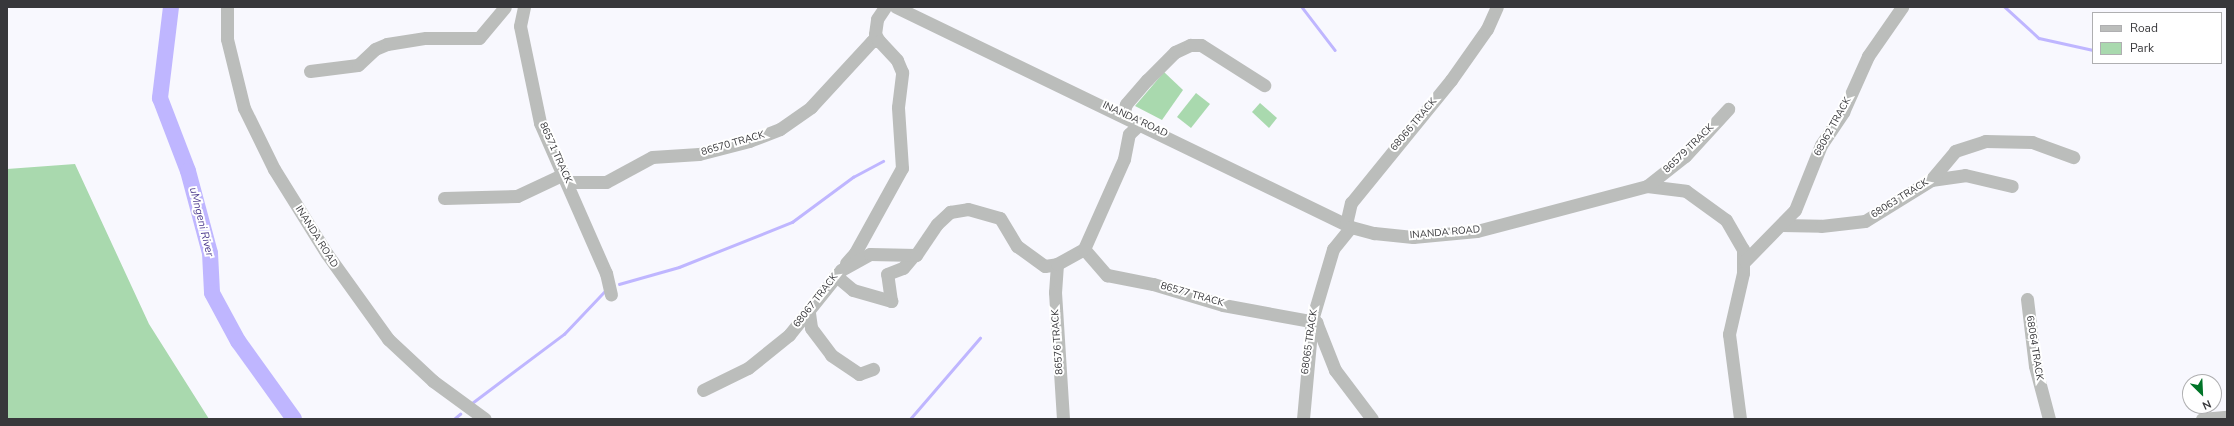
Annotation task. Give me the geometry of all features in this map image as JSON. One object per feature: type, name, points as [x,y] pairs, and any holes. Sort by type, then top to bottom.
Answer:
[{"type":"street","name":"INANDA ROAD","points":[[227,7],[227,39],[233,72],[246,115],[274,169],[327,254],[388,339],[434,382],[485,419]]},
{"type":"street","points":[[310,71],[358,65],[375,49],[387,44],[426,38],[479,38],[505,7]]},
{"type":"street","name":"86571 TRACK","points":[[524,7],[520,26],[538,116],[575,197],[609,279],[611,294]]},
{"type":"street","points":[[885,7],[876,24],[879,41],[897,60],[902,72],[898,107],[902,168],[855,253],[838,273],[853,290],[890,301],[887,274],[903,268],[943,216],[968,209],[1000,218],[1025,252],[1044,266],[1057,264],[1084,249],[1124,159],[1129,134],[1141,122]]},
{"type":"street","name":"INANDA ROAD","points":[[896,7],[1123,115],[1141,122],[1348,225],[1399,236],[1477,231],[1647,186],[1686,191],[1712,207],[1736,234],[1745,261]]},
{"type":"street","name":"68066 TRACK","points":[[1348,225],[1352,203],[1451,80],[1484,33],[1497,7]]},
{"type":"street","name":"68062 TRACK","points":[[1745,261],[1782,225],[1800,202],[1819,150],[1843,112],[1868,56],[1902,7]]},
{"type":"street","name":"86570 TRACK","points":[[444,198],[517,196],[566,178],[599,182],[610,181],[652,156],[700,154],[749,141],[780,129],[811,107],[872,41],[879,41]]},
{"type":"street","points":[[1123,115],[1126,104],[1164,63],[1180,49],[1197,45],[1264,86]]},
{"type":"street","name":"86579 TRACK","points":[[1647,186],[1685,156],[1728,109]]},
{"type":"street","name":"68063 TRACK","points":[[1782,225],[1821,226],[1865,221],[1931,180],[1955,151],[1985,141],[2032,142],[2073,157]]},
{"type":"street","points":[[1931,180],[1965,176],[2012,186]]},
{"type":"street","points":[[575,197],[599,182]]},
{"type":"street","name":"68065 TRACK","points":[[1303,419],[1312,320],[1333,249],[1348,225]]},
{"type":"street","name":"86577 TRACK","points":[[1084,249],[1107,275],[1289,320],[1312,320]]},
{"type":"street","name":"68067 TRACK","points":[[703,390],[748,368],[809,313],[838,273],[870,254],[913,256]]},
{"type":"street","points":[[1740,419],[1728,334],[1745,261]]},
{"type":"street","name":"86576 TRACK","points":[[1057,264],[1055,292],[1064,418]]},
{"type":"street","name":"68064 TRACK","points":[[2027,299],[2035,366],[2049,419]]},
{"type":"street","points":[[809,313],[811,328],[832,355],[859,374],[873,369]]},
{"type":"street","points":[[1312,320],[1318,325],[1335,370],[1372,419]]},
{"type":"street","points":[[2202,419],[2227,417]]},
{"type":"green space","points":[[1164,72],[1183,90],[1162,120],[1135,106]]},
{"type":"green space","points":[[1196,93],[1210,104],[1191,128],[1177,117]]},
{"type":"green space","points":[[1260,103],[1277,118],[1269,128],[1252,112]]},
{"type":"green space","points":[[75,164],[149,324],[209,419],[7,419],[7,169]]},
{"type":"waterway","name":"uMngeni River","points":[[171,7],[160,98],[188,171],[210,253],[212,293],[238,341],[294,419]]},
{"type":"waterway","points":[[1302,7],[1335,50]]},
{"type":"waterway","points":[[2005,7],[2039,38],[2092,50]]},
{"type":"waterway","points":[[619,284],[679,267],[792,222],[853,177],[883,161]]},
{"type":"waterway","points":[[472,403],[564,334],[605,291]]},
{"type":"waterway","points":[[910,419],[980,338]]},
{"type":"waterway","points":[[454,419],[460,414]]}]
